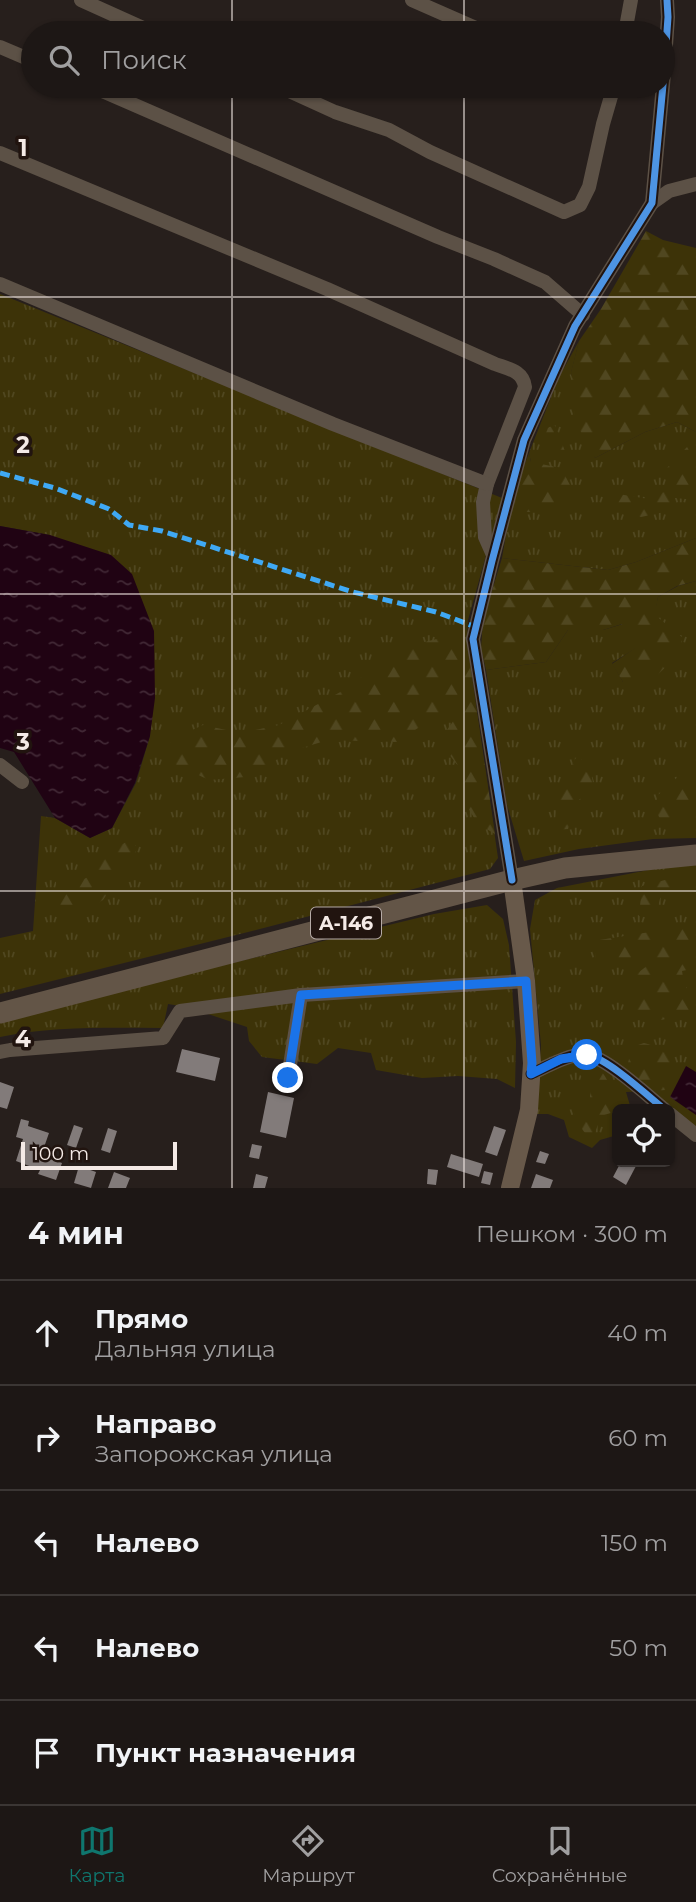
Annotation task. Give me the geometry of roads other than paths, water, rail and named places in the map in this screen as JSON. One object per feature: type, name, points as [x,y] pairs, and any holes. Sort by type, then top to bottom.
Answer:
[{"type":"highway","name":"А-146","points":[[0,1013],[512,880],[565,868],[696,855]]},
{"type":"main road","points":[[510,1188],[529,1110],[532,1063],[526,981],[512,880]]},
{"type":"street","points":[[81,0],[127,21]]},
{"type":"street","points":[[412,0],[460,21]]},
{"type":"street","points":[[627,21],[631,0]]},
{"type":"street","points":[[667,0],[668,21]]},
{"type":"street","points":[[0,47],[21,56]]},
{"type":"street","points":[[119,98],[545,282],[583,315]]},
{"type":"street","points":[[304,98],[335,112],[389,130],[430,152],[564,212],[580,205],[589,187],[611,98]]},
{"type":"street","points":[[652,203],[662,98]]},
{"type":"street","points":[[0,153],[519,373],[525,387],[482,502],[485,537],[493,555]]},
{"type":"street","points":[[512,880],[473,639],[493,555],[524,440],[575,326],[652,203],[669,191],[696,184]]},
{"type":"street","points":[[0,284],[320,418],[488,484]]},
{"type":"street","points":[[0,765],[22,782]]},
{"type":"street","points":[[0,1052],[163,1038],[180,1011],[301,995],[526,981]]},
{"type":"street","points":[[288,1078],[301,995]]},
{"type":"street","points":[[531,1074],[561,1059],[587,1055],[613,1068],[658,1104]]},
{"type":"street","points":[[675,1118],[696,1135]]},
{"type":"water","points":[[0,526],[50,535],[111,555],[132,574],[154,631],[155,698],[150,736],[135,783],[112,828],[90,838],[55,818],[14,752],[0,748]]},
{"type":"water","points":[[686,1066],[696,1072],[696,1115],[670,1097]]}]
